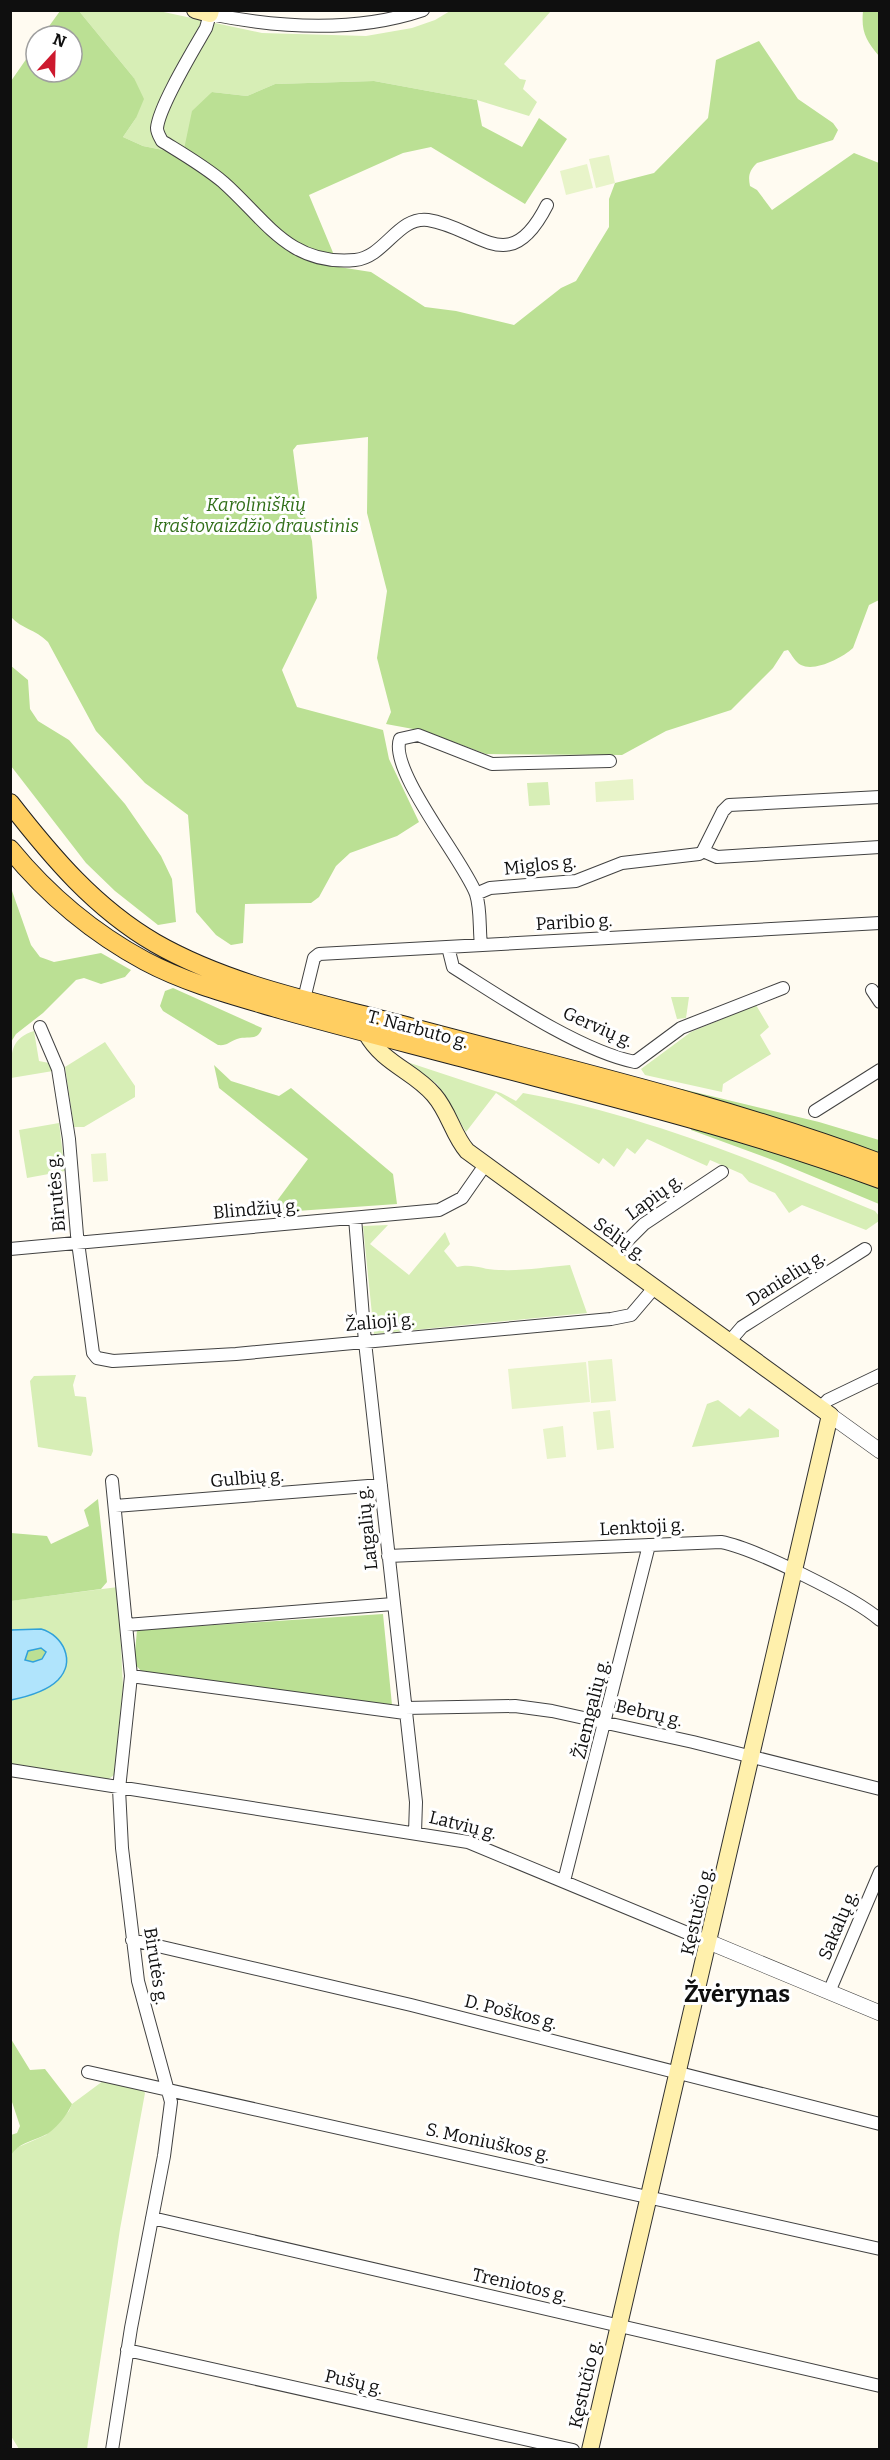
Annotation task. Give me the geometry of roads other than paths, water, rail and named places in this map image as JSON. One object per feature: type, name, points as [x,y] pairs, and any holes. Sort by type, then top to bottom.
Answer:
[{"type":"main road","name":"T. Narbuto g.","points":[[10,803],[49,853],[79,885],[154,942],[213,971],[304,999],[783,1128],[879,1162]]},
{"type":"main road","name":"T. Narbuto g.","points":[[10,849],[63,905],[96,930],[144,960],[217,991],[366,1033],[706,1122],[778,1143],[879,1179]]},
{"type":"main road","points":[[356,1013],[366,1033]]},
{"type":"main road","name":"Sėlių g.","points":[[366,1033],[375,1046],[397,1067],[434,1095],[460,1143],[485,1165],[825,1412]]},
{"type":"main road","name":"Kęstučio g.","points":[[590,2450],[795,1573],[825,1412]]},
{"type":"street","points":[[423,10],[391,21],[337,25],[244,21],[205,12],[206,28],[157,127],[162,141],[222,182],[285,243],[307,254],[329,260],[360,260],[373,255],[405,226],[420,219],[443,224],[494,245],[510,244],[535,226],[547,205]]},
{"type":"street","points":[[481,945],[476,894],[420,801],[399,753],[400,739],[418,735],[492,764],[609,761]]},
{"type":"street","points":[[879,797],[729,804],[723,811],[703,851],[717,857],[879,847]]},
{"type":"street","name":"Miglos g.","points":[[476,894],[490,888],[576,881],[622,863],[691,856],[703,851]]},
{"type":"street","name":"Paribio g.","points":[[304,999],[314,958],[319,954],[879,923]]},
{"type":"street","name":"Gervių g.","points":[[448,947],[453,967],[504,1000],[605,1053],[635,1062],[681,1028],[783,988]]},
{"type":"street","points":[[872,990],[879,1002]]},
{"type":"street","name":"Birutės g.","points":[[40,1027],[58,1070],[69,1139],[93,1353],[96,1358]]},
{"type":"street","points":[[815,1111],[879,1070]]},
{"type":"street","name":"Blindžių g.","points":[[10,1249],[417,1213],[451,1206],[466,1194],[485,1165]]},
{"type":"street","name":"Lapių g.","points":[[612,1257],[644,1224],[722,1172]]},
{"type":"street","name":"Latgalių g.","points":[[355,1218],[365,1342],[416,1802],[415,1833]]},
{"type":"street","name":"Danielių g.","points":[[729,1342],[742,1327],[865,1249]]},
{"type":"street","name":"Žalioji g.","points":[[96,1358],[113,1361],[181,1357],[624,1317],[631,1315],[654,1288]]},
{"type":"street","points":[[825,1412],[828,1400],[879,1375]]},
{"type":"street","name":"Sėlių g.","points":[[825,1412],[879,1451]]},
{"type":"street","name":"Birutės g.","points":[[112,1481],[131,1677],[120,1789],[122,1848],[132,1940],[146,2019],[170,2090],[164,2156],[127,2350],[112,2450]]},
{"type":"street","name":"Gulbių g.","points":[[115,1506],[381,1485]]},
{"type":"street","name":"Lenktoji g.","points":[[388,1556],[706,1541],[731,1543],[860,1605],[879,1620]]},
{"type":"street","name":"Žiemgalių g.","points":[[564,1881],[649,1545]]},
{"type":"street","points":[[126,1625],[393,1604]]},
{"type":"street","name":"Bebrų g.","points":[[131,1677],[405,1710],[515,1706],[606,1721],[879,1789]]},
{"type":"street","name":"Latvių g.","points":[[10,1770],[468,1842],[879,2013]]},
{"type":"street","name":"Sakalų g.","points":[[829,1992],[879,1872]]},
{"type":"street","name":"D. Poškos g.","points":[[132,1940],[411,2005],[879,2124]]},
{"type":"street","name":"S. Moniuškos g.","points":[[88,2072],[648,2195],[879,2249]]},
{"type":"street","name":"Treniotos g.","points":[[152,2218],[879,2386]]},
{"type":"street","name":"Pušų g.","points":[[127,2350],[573,2450]]},
{"type":"water","points":[[41,1629],[49,1632],[65,1650],[66,1665],[63,1673],[53,1684],[36,1693],[11,1700],[11,1630]],"holes":[[[41,1648],[46,1652],[42,1659],[33,1662],[25,1660],[28,1651]]]},
{"type":"district","name":"Žvėrynas","points":[[737,1994]]},
{"type":"park label","name":"Karoliniškių kraštovaizdžio draustinis","points":[[256,515]]}]
